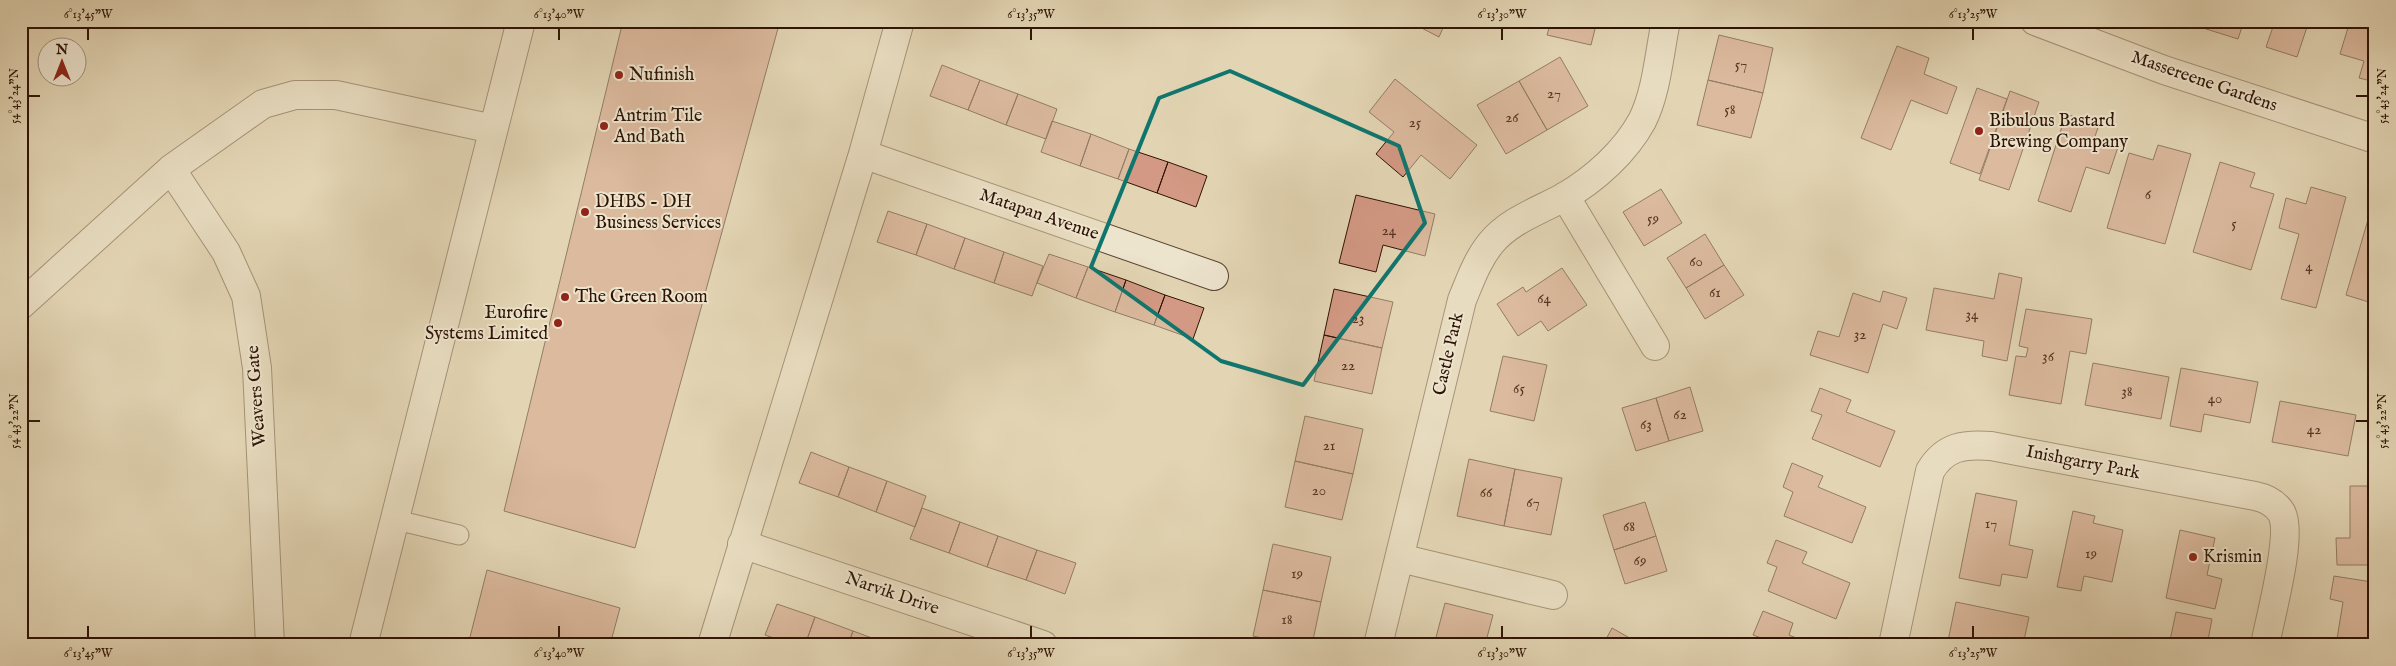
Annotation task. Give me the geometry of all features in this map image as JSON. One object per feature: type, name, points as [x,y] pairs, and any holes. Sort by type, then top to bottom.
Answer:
[{"type":"street","points":[[363,645],[521,21]]},
{"type":"street","points":[[712,645],[863,154],[900,21]]},
{"type":"street","name":"Castle Park","points":[[1378,645],[1462,300],[1472,273],[1482,255],[1507,228],[1565,196],[1619,154],[1642,120],[1650,99],[1666,21]]},
{"type":"street","name":"Massereene Gardens","points":[[2035,21],[2164,70],[2375,139]]},
{"type":"street","points":[[21,305],[171,169],[263,104],[295,95],[336,95],[493,129]]},
{"type":"street","name":"Matapan Avenue","points":[[863,154],[1214,276]]},
{"type":"street","name":"Weavers Gate","points":[[171,169],[226,252],[246,296],[257,368],[270,645]]},
{"type":"street","points":[[1565,196],[1655,346]]},
{"type":"street","name":"Inishgarry Park","points":[[1893,645],[1930,471],[1950,449],[1966,445],[1991,446],[2245,494],[2272,503],[2282,513],[2286,533],[2265,645]]},
{"type":"street","name":"Narvik Drive","points":[[742,544],[1043,645]]},
{"type":"street","points":[[1400,558],[1553,595]]},
{"type":"lane","points":[[396,520],[459,535]]},
{"type":"highlighted area","points":[[1230,71],[1399,146],[1425,223],[1303,385],[1221,361],[1091,267],[1159,98]]},
{"type":"building","points":[[623,21],[780,21],[635,548],[504,511]]},
{"type":"building","points":[[1408,21],[1446,21],[1439,37]]},
{"type":"building","points":[[1551,21],[1597,21],[1591,45],[1547,35]]},
{"type":"building","points":[[2206,21],[2244,21],[2238,39],[2203,28]]},
{"type":"building","points":[[2275,21],[2309,21],[2297,57],[2266,47]]},
{"type":"building","points":[[2350,21],[2375,21],[2375,82],[2359,78],[2364,61],[2340,54]]},
{"type":"building","points":[[1719,35],[1773,48],[1763,93],[1708,80]]},
{"type":"building","points":[[1897,46],[1929,58],[1924,74],[1957,87],[1947,114],[1911,100],[1891,150],[1861,138]]},
{"type":"building","points":[[1560,57],[1588,106],[1547,130],[1519,81]]},
{"type":"building","points":[[942,65],[980,80],[968,110],[930,96]]},
{"type":"building","points":[[1395,79],[1477,145],[1450,179],[1421,155],[1403,177],[1376,154],[1394,132],[1369,112]]},
{"type":"building","points":[[980,80],[1018,94],[1006,125],[968,110]]},
{"type":"building","points":[[1708,80],[1763,93],[1751,138],[1697,125]]},
{"type":"building","points":[[1519,81],[1547,130],[1506,154],[1477,105]]},
{"type":"building","name":"Bibulous Bastard Brewing Company","points":[[1977,88],[2007,99],[1980,174],[1950,163]]},
{"type":"building","points":[[2010,91],[2039,102],[2009,190],[1979,180]]},
{"type":"building","points":[[1018,94],[1057,109],[1046,139],[1006,125]]},
{"type":"building","points":[[2066,114],[2099,125],[2094,139],[2118,147],[2109,174],[2086,167],[2071,212],[2038,201]]},
{"type":"building","points":[[1052,121],[1091,134],[1080,166],[1041,152]]},
{"type":"building","points":[[1091,134],[1129,149],[1118,179],[1080,166]]},
{"type":"building","points":[[2158,145],[2191,154],[2165,244],[2107,228],[2129,153],[2153,160]]},
{"type":"building","points":[[1129,149],[1168,162],[1157,193],[1118,179]]},
{"type":"building","points":[[1168,162],[1207,176],[1196,207],[1157,193]]},
{"type":"building","points":[[2220,162],[2255,173],[2250,187],[2274,194],[2251,270],[2193,252]]},
{"type":"building","points":[[2311,187],[2346,197],[2316,308],[2281,299],[2299,234],[2279,228],[2286,198],[2306,204]]},
{"type":"building","points":[[1661,189],[1682,223],[1644,246],[1623,212]]},
{"type":"building","points":[[1356,195],[1435,214],[1425,256],[1383,245],[1376,272],[1339,263]]},
{"type":"building","points":[[2372,206],[2375,207],[2375,304],[2346,295]]},
{"type":"building","points":[[888,211],[927,224],[916,255],[877,242]]},
{"type":"building","points":[[927,224],[965,238],[954,269],[916,255]]},
{"type":"building","points":[[1705,234],[1724,265],[1686,288],[1667,258]]},
{"type":"building","points":[[965,238],[1004,252],[994,283],[954,269]]},
{"type":"building","points":[[1004,252],[1043,266],[1032,296],[994,283]]},
{"type":"building","points":[[1049,254],[1088,267],[1076,298],[1037,283]]},
{"type":"building","points":[[1724,265],[1744,295],[1705,319],[1686,288]]},
{"type":"building","points":[[1088,267],[1126,280],[1115,312],[1076,298]]},
{"type":"building","points":[[1562,268],[1587,305],[1548,331],[1541,321],[1518,336],[1497,304],[1523,287],[1526,292]]},
{"type":"building","points":[[1999,273],[2022,278],[2007,361],[1982,356],[1984,341],[1926,330],[1934,288],[1994,299]]},
{"type":"building","points":[[1126,280],[1165,295],[1154,325],[1115,312]]},
{"type":"building","points":[[1334,289],[1393,302],[1382,348],[1324,335]]},
{"type":"building","points":[[1883,291],[1907,298],[1897,329],[1883,324],[1868,373],[1810,355],[1818,331],[1839,337],[1853,293],[1880,302]]},
{"type":"building","points":[[1165,295],[1204,308],[1193,339],[1154,325]]},
{"type":"building","points":[[2026,309],[2092,319],[2086,354],[2070,351],[2061,404],[2009,395],[2016,356],[2026,357],[2028,348],[2019,346]]},
{"type":"building","points":[[1324,335],[1382,348],[1372,394],[1314,381]]},
{"type":"building","points":[[1503,356],[1547,365],[1534,421],[1490,411]]},
{"type":"building","points":[[2093,363],[2169,377],[2161,419],[2085,405]]},
{"type":"building","points":[[2181,368],[2258,382],[2250,423],[2204,414],[2201,432],[2170,426]]},
{"type":"building","points":[[1690,387],[1703,431],[1669,441],[1656,398]]},
{"type":"building","points":[[1820,388],[1851,400],[1846,412],[1895,431],[1880,467],[1812,439],[1822,415],[1811,411]]},
{"type":"building","points":[[1656,398],[1669,441],[1636,451],[1622,408]]},
{"type":"building","points":[[2280,401],[2356,415],[2348,456],[2272,442]]},
{"type":"building","points":[[1305,416],[1363,429],[1353,474],[1295,461]]},
{"type":"building","points":[[811,452],[849,467],[838,497],[799,483]]},
{"type":"building","points":[[1469,459],[1515,469],[1504,526],[1457,516]]},
{"type":"building","points":[[1295,461],[1353,474],[1342,520],[1285,507]]},
{"type":"building","points":[[1792,463],[1823,476],[1818,487],[1866,507],[1852,543],[1784,516],[1793,492],[1783,487]]},
{"type":"building","points":[[849,467],[887,481],[876,512],[838,497]]},
{"type":"building","points":[[1515,469],[1562,478],[1551,535],[1504,526]]},
{"type":"building","points":[[887,481],[926,496],[915,527],[876,512]]},
{"type":"building","points":[[2350,486],[2375,486],[2375,565],[2337,565],[2336,538],[2350,538]]},
{"type":"building","points":[[1976,493],[2017,501],[2009,545],[2033,550],[2027,578],[2002,574],[2000,586],[1959,578]]},
{"type":"building","points":[[1645,502],[1656,536],[1614,550],[1603,515]]},
{"type":"building","points":[[922,508],[960,522],[949,553],[910,539]]},
{"type":"building","points":[[2073,511],[2095,516],[2093,523],[2123,530],[2112,582],[2084,576],[2081,591],[2057,587]]},
{"type":"building","points":[[960,522],[998,536],[987,567],[949,553]]},
{"type":"building","name":"Krismin","points":[[2180,530],[2215,538],[2207,575],[2222,579],[2215,609],[2166,598]]},
{"type":"building","points":[[998,536],[1037,550],[1026,580],[987,567]]},
{"type":"building","points":[[1656,536],[1667,571],[1625,584],[1614,550]]},
{"type":"building","points":[[1776,540],[1807,552],[1802,563],[1850,583],[1836,619],[1768,591],[1777,567],[1767,563]]},
{"type":"building","points":[[1273,544],[1331,557],[1321,602],[1263,590]]},
{"type":"building","points":[[1037,550],[1076,563],[1065,594],[1026,580]]},
{"type":"building","points":[[487,570],[620,608],[610,645],[468,645]]},
{"type":"building","points":[[2374,572],[2375,645],[2336,645],[2343,602],[2330,599],[2334,576],[2372,582]]},
{"type":"building","points":[[1263,590],[1321,602],[1312,645],[1293,645],[1253,636]]},
{"type":"building","points":[[1956,602],[2029,617],[2023,645],[1965,645],[1948,641]]},
{"type":"building","points":[[1445,603],[1493,615],[1485,645],[1434,645]]},
{"type":"building","points":[[777,604],[815,617],[805,645],[794,645],[765,635]]},
{"type":"building","points":[[1763,611],[1793,623],[1789,635],[1813,645],[1762,645],[1764,639],[1753,635]]},
{"type":"building","points":[[2176,612],[2212,619],[2207,645],[2169,645]]},
{"type":"building","points":[[815,617],[853,631],[848,645],[805,645]]},
{"type":"building","points":[[1612,628],[1642,645],[1603,645]]},
{"type":"building","points":[[853,631],[891,645],[848,645]]},
{"type":"place","name":"Nufinish","points":[[619,75]]},
{"type":"place","name":"Antrim Tile And Bath","points":[[604,126]]},
{"type":"place","name":"Bibulous Bastard Brewing Company","points":[[1979,131]]},
{"type":"place","name":"DHBS - DH Business Services","points":[[585,212]]},
{"type":"place","name":"The Green Room","points":[[565,297]]},
{"type":"place","name":"Eurofire Systems Limited","points":[[558,323]]},
{"type":"place","name":"Krismin","points":[[2193,557]]}]
